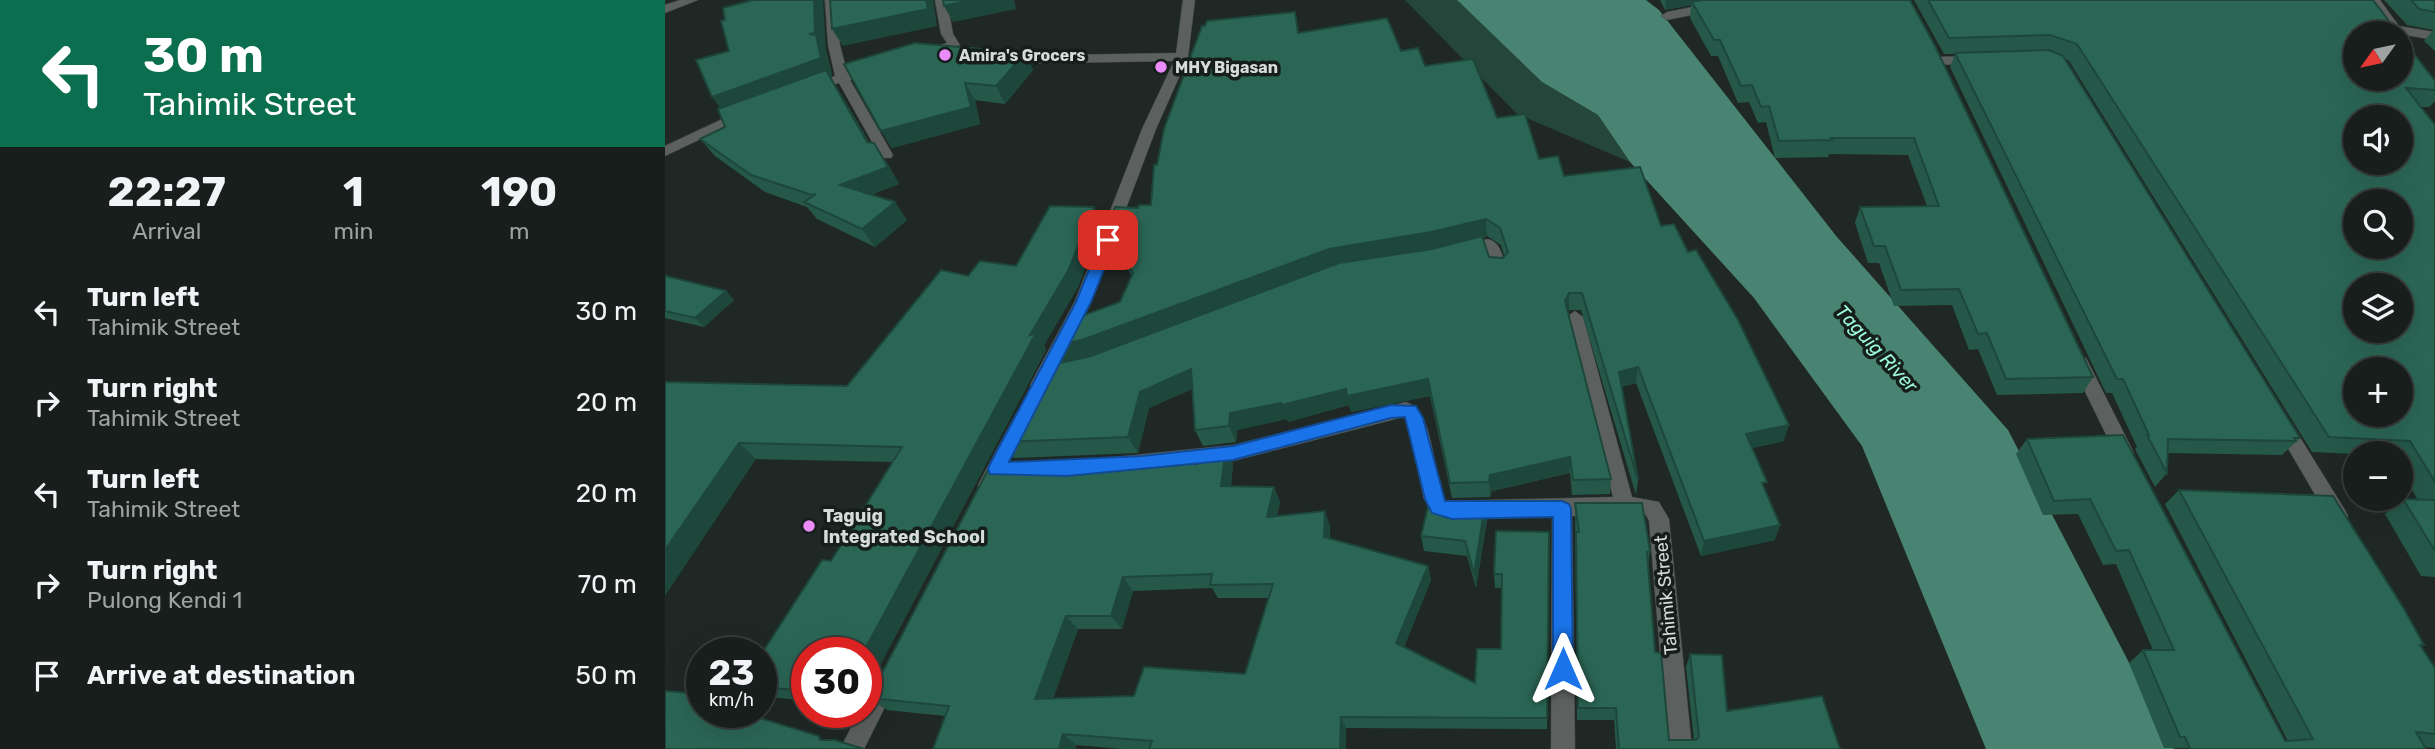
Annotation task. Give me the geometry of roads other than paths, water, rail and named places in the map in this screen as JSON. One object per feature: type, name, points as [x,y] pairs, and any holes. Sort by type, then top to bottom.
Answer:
[{"type":"street","points":[[665,9],[692,0]]},
{"type":"street","points":[[831,0],[834,46],[842,77],[886,155]]},
{"type":"street","points":[[917,56],[960,48],[947,34],[941,0]]},
{"type":"street","points":[[981,498],[1083,302],[1149,129],[1182,57],[1189,0]]},
{"type":"street","points":[[1667,16],[1746,0]]},
{"type":"street","points":[[2374,0],[2389,21]]},
{"type":"street","points":[[2413,37],[2435,36]]},
{"type":"street","points":[[989,58],[1011,61],[1182,57]]},
{"type":"street","points":[[1938,61],[1991,60]]},
{"type":"street","points":[[795,93],[892,63]]},
{"type":"street","points":[[665,152],[759,107]]},
{"type":"street","points":[[1451,254],[1488,244],[1492,248],[1498,268]]},
{"type":"street","points":[[1575,317],[1625,506]]},
{"type":"street","points":[[2071,343],[2131,466]]},
{"type":"street","points":[[1043,376],[1063,373]]},
{"type":"street","name":"Tahimik Street","points":[[1092,467],[1233,453],[1406,409],[1415,418],[1434,499],[1439,507],[1452,511],[1625,506],[1651,508],[1659,519],[1680,749]]},
{"type":"street","points":[[2275,412],[2347,529]]},
{"type":"street","points":[[996,469],[1020,469]]},
{"type":"street","points":[[1562,509],[1563,749]]},
{"type":"street","points":[[852,749],[895,665]]},
{"type":"water","name":"Taguig River","points":[[1457,0],[1646,0],[1659,10],[1837,237],[2008,430],[2174,749],[1986,749],[1862,446],[1754,298],[1630,162],[1598,115],[1542,82]]},
{"type":"place","name":"Amira's Grocers","points":[[945,55]]},
{"type":"place","name":"MHY Bigasan","points":[[1161,67]]},
{"type":"place","name":"Taguig Integrated School","points":[[809,526]]}]
